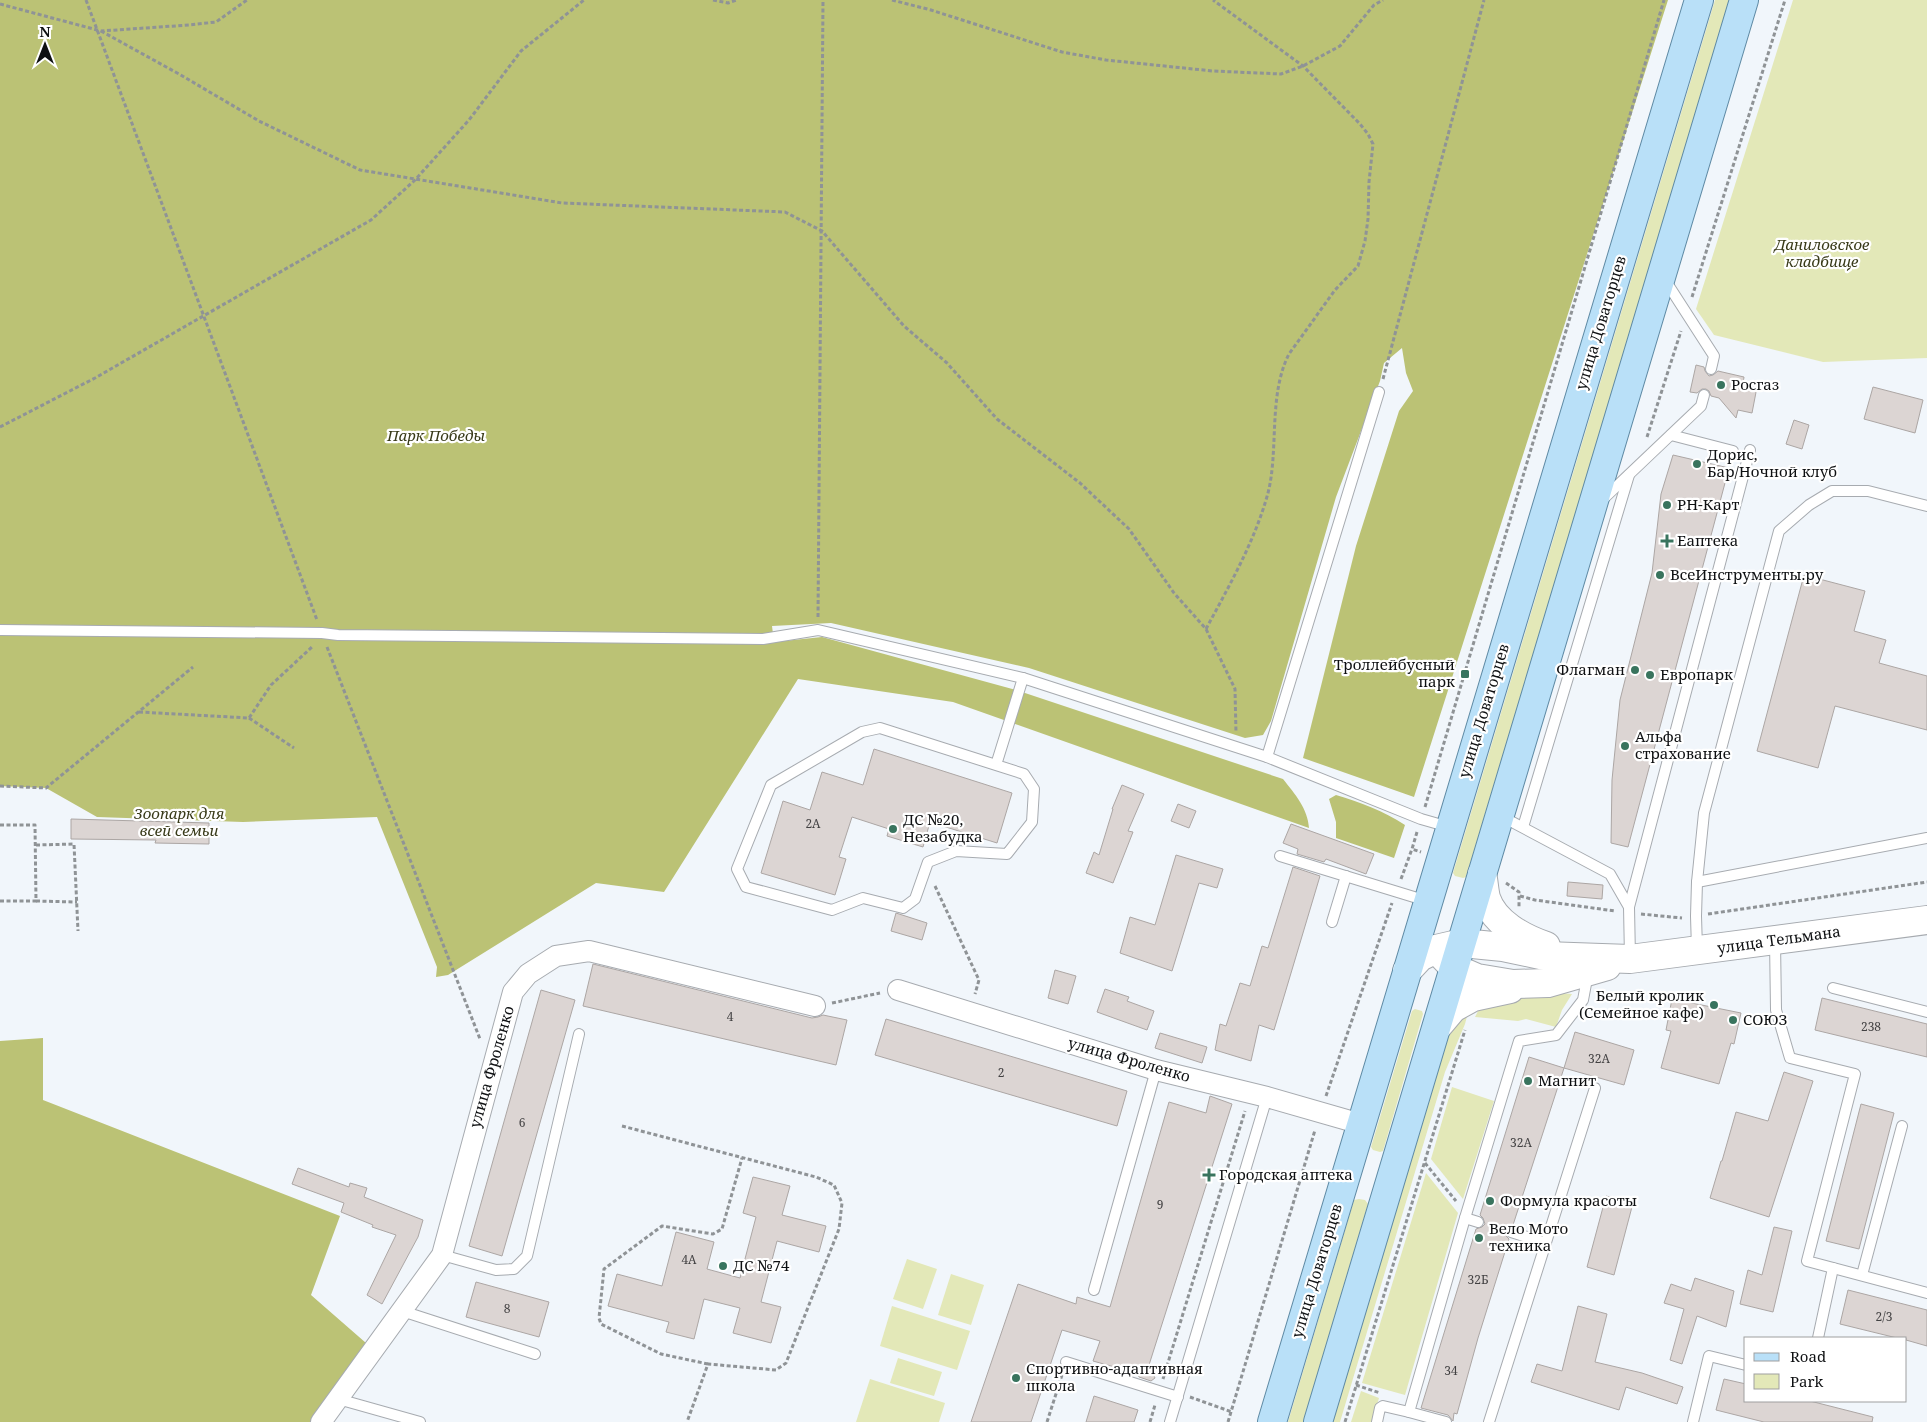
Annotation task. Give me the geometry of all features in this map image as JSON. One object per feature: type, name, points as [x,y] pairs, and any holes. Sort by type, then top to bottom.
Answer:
[{"type":"main road","name":"улица Доваторцев","points":[[1272,1422],[1698,0]]},
{"type":"main road","points":[[1318,1422],[1436,1028],[1451,953],[1494,878],[1511,821],[1592,510],[1744,0]]},
{"type":"main road","points":[[1346,1174],[1389,1184]]},
{"type":"street","name":"улица Тельмана","points":[[1494,878],[1486,899],[1495,914],[1511,929],[1584,965]]},
{"type":"street","points":[[1428,904],[1428,930],[1451,953]]},
{"type":"street","name":"улица Тельмана","points":[[1451,953],[1502,947],[1584,965],[1927,920]]},
{"type":"street","name":"улица Фроленко","points":[[321,1422],[442,1255],[513,992],[528,974],[556,956],[589,951],[815,1006]]},
{"type":"street","name":"улица Тельмана","points":[[1451,953],[1477,978],[1513,984],[1548,983]]},
{"type":"street","points":[[1407,971],[1420,957],[1451,953]]},
{"type":"street","name":"улица Тельмана","points":[[1436,1028],[1453,1008],[1474,997],[1548,983],[1584,965]]},
{"type":"street","name":"улица Фроленко","points":[[898,990],[1156,1070],[1259,1095],[1361,1124]]},
{"type":"lane","points":[[1662,275],[1714,356],[1711,369]]},
{"type":"lane","points":[[1267,757],[1379,392]]},
{"type":"lane","points":[[1592,510],[1701,406],[1704,395]]},
{"type":"lane","points":[[1671,435],[1733,451]]},
{"type":"lane","points":[[1630,960],[1629,910],[1750,450]]},
{"type":"lane","points":[[1629,910],[1610,874],[1511,821],[1633,472]]},
{"type":"lane","points":[[1697,951],[1697,882],[1704,814],[1779,530],[1809,504],[1832,491],[1868,491],[1927,506]]},
{"type":"lane","points":[[0,630],[763,639],[818,630],[1023,678],[1267,757],[1421,819],[1449,827]]},
{"type":"lane","points":[[996,765],[1023,678]]},
{"type":"lane","points":[[880,728],[996,765],[1024,774],[1034,789],[1032,822],[1007,854],[956,851],[928,862],[915,899],[904,908],[863,898],[832,910],[746,887],[737,869],[771,785],[862,732],[880,728]]},
{"type":"lane","points":[[1697,882],[1927,838]]},
{"type":"lane","points":[[1280,856],[1396,892],[1428,904]]},
{"type":"lane","points":[[1332,922],[1346,876]]},
{"type":"lane","points":[[1775,941],[1776,1010],[1790,1058],[1855,1074],[1807,1261],[1927,1292]]},
{"type":"lane","points":[[1409,1412],[1465,1215],[1519,1041],[1556,1034],[1583,1000],[1584,965]]},
{"type":"lane","points":[[1833,988],[1927,1012]]},
{"type":"lane","points":[[442,1255],[496,1270],[514,1269],[527,1256],[579,1034]]},
{"type":"lane","points":[[1094,1290],[1156,1070]]},
{"type":"lane","points":[[1490,1422],[1595,1088]]},
{"type":"lane","points":[[1170,1422],[1259,1095]]},
{"type":"lane","points":[[1862,1275],[1902,1126]]},
{"type":"lane","points":[[1465,1215],[1478,1222]]},
{"type":"lane","points":[[1511,1232],[1546,1243]]},
{"type":"lane","points":[[1818,1337],[1833,1268]]},
{"type":"lane","points":[[402,1311],[535,1354]]},
{"type":"lane","points":[[1693,1422],[1709,1356],[1744,1364]]},
{"type":"lane","points":[[1066,1362],[1178,1395]]},
{"type":"lane","points":[[338,1399],[420,1422]]},
{"type":"lane","points":[[1377,1422],[1380,1408],[1383,1406],[1446,1422]]},
{"type":"path","points":[[86,0],[322,633],[491,1068]]},
{"type":"path","points":[[99,31],[216,22],[247,0]]},
{"type":"path","points":[[0,427],[95,378],[153,343],[204,316],[371,220],[415,180],[469,120],[521,51],[584,0]]},
{"type":"path","points":[[712,0],[728,3],[737,0]]},
{"type":"path","points":[[818,630],[824,0]]},
{"type":"path","points":[[892,0],[931,10],[1062,52],[1106,60],[1213,71],[1281,74],[1303,66],[1340,46],[1374,5],[1383,0]]},
{"type":"path","points":[[1206,629],[1235,575],[1256,528],[1268,492],[1274,439],[1274,421],[1283,364],[1335,290],[1358,266],[1365,242],[1373,144],[1360,124],[1303,66],[1213,0]]},
{"type":"path","points":[[1379,392],[1484,0]]},
{"type":"path","points":[[1421,819],[1664,0]]},
{"type":"path","points":[[1633,472],[1687,313],[1785,0]]},
{"type":"path","points":[[0,4],[99,31],[179,74],[259,122],[360,170],[562,203],[785,212],[822,231],[904,326],[947,363],[997,419],[1080,483],[1129,529],[1174,593],[1206,629],[1235,690],[1236,738]]},
{"type":"path","points":[[249,718],[271,685],[316,644]]},
{"type":"path","points":[[0,786],[46,788],[193,667]]},
{"type":"path","points":[[139,712],[249,718],[294,748]]},
{"type":"path","points":[[0,825],[35,825],[36,901]]},
{"type":"path","points":[[36,845],[74,844],[78,931]]},
{"type":"path","points":[[1228,1422],[1320,1112],[1412,849]]},
{"type":"path","points":[[926,868],[979,980],[970,1012]]},
{"type":"path","points":[[1494,878],[1520,892],[1520,906],[1511,929]]},
{"type":"path","points":[[1520,896],[1535,900],[1629,910],[1678,918],[1927,882]]},
{"type":"path","points":[[0,901],[77,902]]},
{"type":"path","points":[[815,1006],[898,990]]},
{"type":"path","points":[[1345,1422],[1468,1022],[1480,995]]},
{"type":"path","points":[[1161,1384],[1259,1095]]},
{"type":"path","points":[[622,1126],[816,1177],[834,1185],[842,1203],[838,1229],[786,1363],[776,1370],[708,1364],[661,1354],[602,1324],[599,1318],[604,1269],[662,1226],[713,1234],[722,1229],[742,1158]]},
{"type":"path","points":[[1425,1162],[1465,1215]]},
{"type":"path","points":[[1047,1422],[1066,1362]]},
{"type":"path","points":[[687,1422],[708,1364]]},
{"type":"path","points":[[1178,1395],[1232,1412]]},
{"type":"path","points":[[1150,1422],[1156,1403]]},
{"type":"green space","name":"Парк Победы","points":[[0,0],[1668,0],[1414,797],[1303,758],[1356,546],[1399,411],[1413,391],[1406,373],[1402,348],[1384,363],[1380,381],[1336,497],[1271,721],[1263,735],[1245,738],[1029,668],[831,623],[772,626],[774,642],[822,637],[1016,690],[1283,779],[1303,808],[1309,828],[953,702],[798,679],[664,892],[596,883],[448,975],[436,977],[437,967],[377,817],[243,822],[97,817],[46,788],[0,786]]},
{"type":"green space","points":[[1715,0],[1730,0],[1466,877],[1455,876],[1453,873]]},
{"type":"green space","name":"Даниловское кладбище","points":[[1793,0],[1927,0],[1927,358],[1823,362],[1714,335],[1696,309]]},
{"type":"green space","points":[[1336,795],[1372,807],[1405,825],[1394,858],[1336,838],[1336,822],[1329,799]]},
{"type":"green space","points":[[1548,992],[1572,994],[1562,1010],[1556,1027],[1526,1019],[1518,1021],[1475,1017],[1481,1005]]},
{"type":"green space","points":[[1470,1005],[1465,1024],[1445,1072],[1340,1422],[1329,1422],[1442,1036]]},
{"type":"green space","points":[[1415,1009],[1422,1011],[1423,1014],[1383,1151],[1380,1152],[1373,1150],[1371,1147],[1412,1011]]},
{"type":"green space","points":[[43,1038],[43,1100],[340,1216],[311,1295],[366,1343],[310,1422],[0,1422],[0,1041]]},
{"type":"green space","points":[[1452,1087],[1494,1101],[1463,1199],[1431,1159]]},
{"type":"green space","points":[[1426,1173],[1458,1213],[1405,1395],[1362,1383]]},
{"type":"green space","points":[[1354,1200],[1365,1200],[1368,1204],[1303,1422],[1288,1422]]},
{"type":"green space","points":[[907,1259],[937,1269],[923,1309],[893,1299]]},
{"type":"green space","points":[[951,1274],[984,1285],[971,1325],[938,1315]]},
{"type":"green space","points":[[892,1306],[970,1331],[957,1370],[880,1346]]},
{"type":"green space","points":[[898,1358],[942,1372],[934,1396],[890,1383]]},
{"type":"green space","points":[[870,1379],[945,1403],[939,1422],[856,1422]]},
{"type":"green space","points":[[1361,1391],[1379,1398],[1372,1422],[1351,1422]]},
{"type":"building","points":[[1696,365],[1704,367],[1709,376],[1718,371],[1744,377],[1743,384],[1757,387],[1752,413],[1738,410],[1736,418],[1719,398],[1711,396],[1706,389],[1702,389],[1697,393],[1690,392]]},
{"type":"building","points":[[1873,387],[1923,400],[1915,433],[1864,419]]},
{"type":"building","points":[[1794,420],[1809,425],[1802,449],[1786,444]]},
{"type":"building","name":"Европарк","points":[[1673,455],[1729,468],[1628,847],[1611,843],[1612,780],[1620,700],[1652,573],[1661,494]]},
{"type":"building","points":[[1804,575],[1865,591],[1854,631],[1886,640],[1879,663],[1927,676],[1927,730],[1835,706],[1818,768],[1757,751]]},
{"type":"building","points":[[874,749],[1012,793],[997,843],[930,822],[923,847],[887,836],[889,829],[852,817],[839,857],[846,859],[835,895],[761,873],[783,801],[810,810],[822,772],[863,785]]},
{"type":"building","points":[[1122,785],[1144,794],[1128,831],[1133,832],[1113,883],[1086,873],[1094,852],[1099,855],[1112,809]]},
{"type":"building","points":[[1178,804],[1196,811],[1189,828],[1171,821]]},
{"type":"building","points":[[71,819],[209,823],[209,844],[155,843],[156,840],[71,839]]},
{"type":"building","points":[[1291,824],[1374,854],[1366,874],[1326,859],[1324,862],[1297,854],[1298,849],[1283,843]]},
{"type":"building","points":[[1176,855],[1223,869],[1217,888],[1199,883],[1172,971],[1120,953],[1130,917],[1155,925]]},
{"type":"building","points":[[1293,867],[1320,876],[1274,1030],[1259,1025],[1251,1061],[1215,1050],[1220,1024],[1226,1026],[1240,983],[1250,986],[1262,946],[1268,948]]},
{"type":"building","points":[[1568,882],[1603,885],[1602,899],[1567,896]]},
{"type":"building","points":[[896,913],[927,923],[922,940],[891,931]]},
{"type":"building","points":[[593,964],[812,1018],[823,1015],[847,1020],[836,1065],[583,1006]]},
{"type":"building","points":[[1055,970],[1076,976],[1068,1004],[1048,998]]},
{"type":"building","points":[[1105,989],[1129,997],[1127,1001],[1154,1011],[1147,1030],[1097,1012]]},
{"type":"building","points":[[541,990],[575,1000],[502,1256],[469,1246]]},
{"type":"building","points":[[1822,998],[1927,1024],[1927,1057],[1815,1030]]},
{"type":"building","points":[[1672,999],[1741,1013],[1734,1044],[1731,1043],[1719,1084],[1661,1068],[1671,1031],[1666,1030]]},
{"type":"building","points":[[886,1019],[1127,1091],[1117,1126],[875,1055]]},
{"type":"building","points":[[1575,1032],[1634,1050],[1624,1085],[1564,1068]]},
{"type":"building","points":[[1160,1033],[1207,1047],[1202,1063],[1155,1048]]},
{"type":"building","points":[[1529,1057],[1564,1068],[1513,1225],[1509,1225],[1505,1230],[1504,1234],[1509,1239],[1478,1338],[1457,1414],[1454,1413],[1453,1421],[1448,1415],[1421,1408],[1476,1229],[1485,1224],[1480,1215]]},
{"type":"building","points":[[1784,1072],[1813,1081],[1769,1217],[1710,1198],[1736,1112],[1768,1121]]},
{"type":"building","points":[[1210,1096],[1232,1104],[1149,1365],[1155,1378],[1151,1381],[1139,1377],[1136,1373],[1093,1361],[1100,1341],[1062,1330],[1031,1422],[971,1422],[1018,1284],[1076,1304],[1077,1297],[1110,1307],[1169,1102],[1206,1113]]},
{"type":"building","points":[[1861,1104],[1894,1113],[1859,1249],[1826,1241]]},
{"type":"building","points":[[298,1168],[349,1187],[350,1183],[367,1188],[364,1197],[423,1220],[418,1237],[382,1304],[367,1295],[396,1235],[372,1227],[373,1225],[341,1212],[344,1203],[292,1184]]},
{"type":"building","points":[[753,1177],[790,1186],[782,1215],[826,1226],[819,1252],[777,1241],[761,1302],[781,1307],[771,1343],[733,1333],[740,1308],[704,1299],[694,1339],[666,1332],[669,1322],[608,1306],[617,1274],[662,1286],[676,1232],[714,1242],[707,1269],[740,1278],[756,1217],[743,1213]]},
{"type":"building","points":[[1606,1196],[1633,1203],[1614,1275],[1587,1267]]},
{"type":"building","points":[[1774,1227],[1792,1231],[1773,1312],[1740,1304],[1748,1270],[1762,1275]]},
{"type":"building","points":[[1695,1278],[1734,1291],[1726,1327],[1697,1316],[1682,1364],[1670,1360],[1684,1309],[1664,1303],[1671,1284],[1691,1291]]},
{"type":"building","points":[[476,1282],[549,1302],[539,1337],[466,1317]]},
{"type":"building","points":[[1848,1290],[1927,1310],[1927,1346],[1907,1340],[1907,1337],[1893,1337],[1840,1324]]},
{"type":"building","points":[[1578,1306],[1607,1314],[1595,1362],[1642,1373],[1683,1387],[1677,1404],[1626,1387],[1619,1410],[1531,1382],[1537,1364],[1562,1371]]},
{"type":"building","points":[[1724,1379],[1744,1384],[1744,1402],[1814,1402],[1873,1417],[1872,1422],[1764,1422],[1716,1410]]},
{"type":"building","points":[[1094,1396],[1138,1410],[1134,1422],[1086,1422]]},
{"type":"place","name":"Росгаз","points":[[1721,385]]},
{"type":"place","name":"Дорис, Бар/Ночной клуб","points":[[1697,464]]},
{"type":"place","name":"РН-Карт","points":[[1667,505]]},
{"type":"place","name":"Еаптека","points":[[1667,541]]},
{"type":"place","name":"ВсеИнструменты.ру","points":[[1660,575]]},
{"type":"place","name":"Флагман","points":[[1635,670]]},
{"type":"place","name":"Троллейбусный парк","points":[[1465,674]]},
{"type":"place","name":"Европарк","points":[[1650,675]]},
{"type":"place","name":"Альфа страхование","points":[[1625,746]]},
{"type":"place","name":"ДС №20, Незабудка","points":[[893,829]]},
{"type":"place","name":"Белый кролик (Семейное кафе)","points":[[1714,1005]]},
{"type":"place","name":"СОЮЗ","points":[[1733,1020]]},
{"type":"place","name":"Магнит","points":[[1528,1081]]},
{"type":"place","name":"Городская аптека","points":[[1209,1175]]},
{"type":"place","name":"Формула красоты","points":[[1490,1201]]},
{"type":"place","name":"Вело Мото техника","points":[[1479,1238]]},
{"type":"place","name":"ДС №74","points":[[723,1266]]},
{"type":"place","name":"Спортивно-адаптивная школа","points":[[1016,1378]]},
{"type":"park label","name":"Зоопарк для всей семьи","points":[[179,822]]}]
